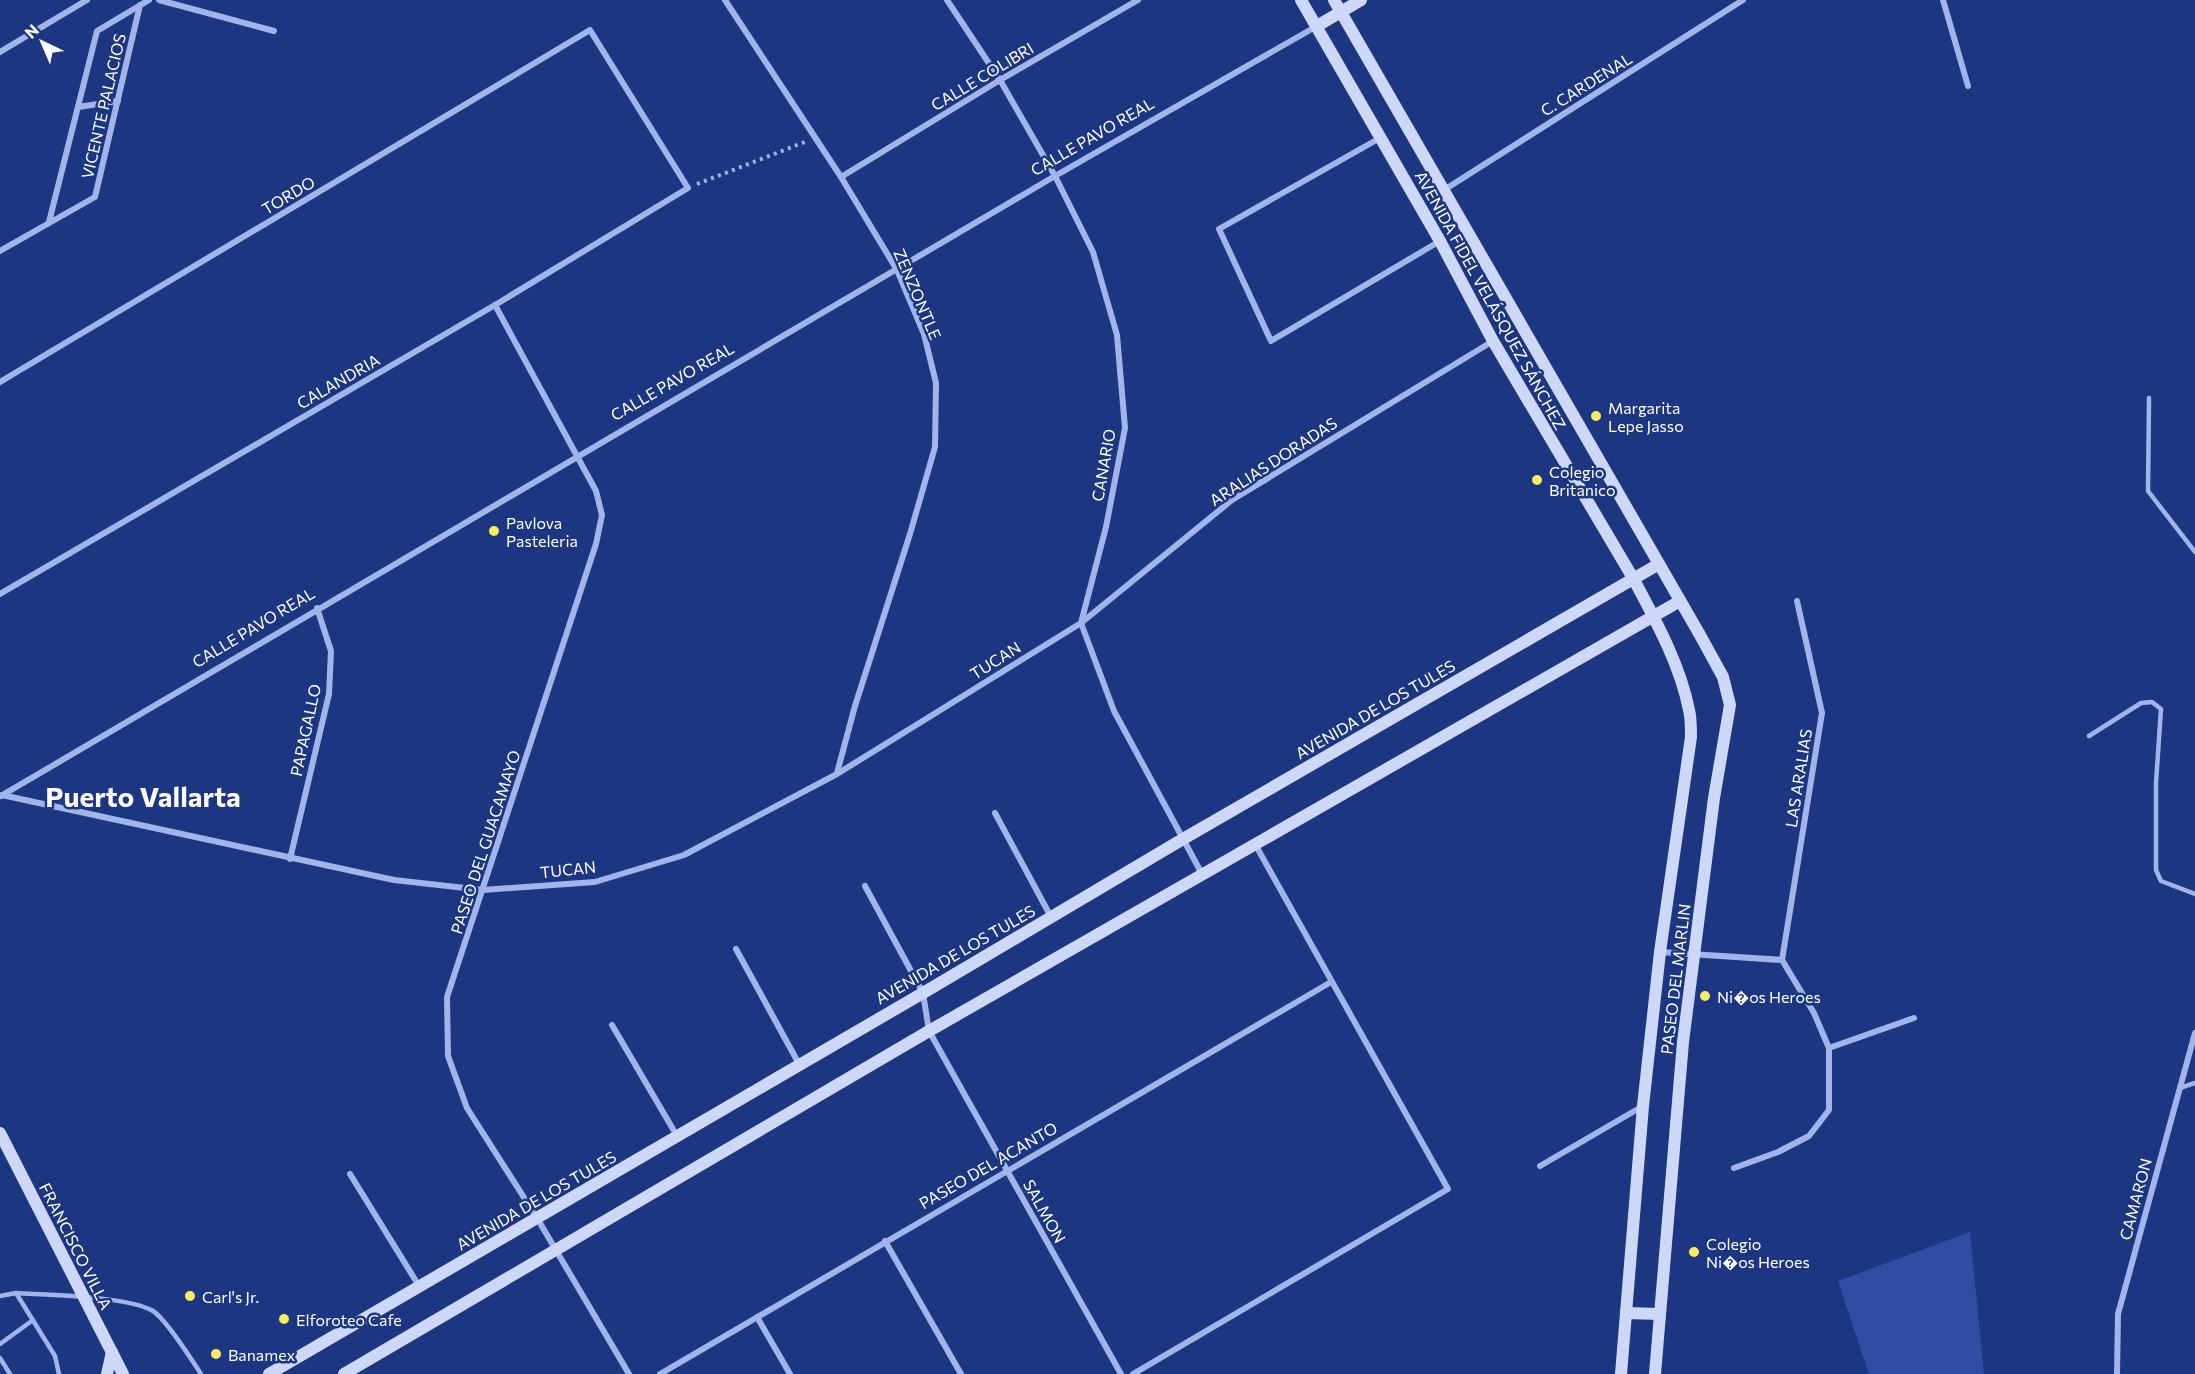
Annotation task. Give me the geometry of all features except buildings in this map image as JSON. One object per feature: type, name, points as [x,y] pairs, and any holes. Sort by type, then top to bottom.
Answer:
[{"type":"street","points":[[0,52],[87,0]]},
{"type":"street","name":"VICENTE PALACIOS","points":[[49,222],[97,31],[149,0]]},
{"type":"street","points":[[159,0],[274,31]]},
{"type":"street","name":"ZENZONTLE","points":[[725,0],[841,177],[897,270],[924,334],[936,383],[934,447],[910,534],[855,706],[837,774]]},
{"type":"street","name":"CANARIO","points":[[947,0],[1000,80],[1055,176],[1093,252],[1117,335],[1125,428],[1106,527],[1081,623]]},
{"type":"street","name":"CALLE COLIBRI","points":[[841,177],[1000,80],[1138,0]]},
{"type":"street","name":"AVENIDA FIDEL VELÁSQUEZ SÁNCHEZ","points":[[1301,0],[1440,241],[1493,341],[1633,578],[1653,616]]},
{"type":"street","name":"AVENIDA FIDEL VELÁSQUEZ SÁNCHEZ","points":[[1334,0],[1680,601]]},
{"type":"street","name":"CALLE PAVO REAL","points":[[1,796],[317,608],[1055,176],[1362,0]]},
{"type":"street","name":"C. CARDENAL","points":[[1444,190],[1743,0]]},
{"type":"street","points":[[1943,0],[1968,86]]},
{"type":"street","name":"VICENTE PALACIOS","points":[[0,251],[95,197],[140,5]]},
{"type":"street","name":"TORDO","points":[[0,382],[590,30],[688,188]]},
{"type":"street","points":[[78,107],[117,101]]},
{"type":"street","points":[[1380,138],[1219,230],[1270,341],[1440,241]]},
{"type":"street","name":"CALANDRIA","points":[[0,594],[495,305],[688,188]]},
{"type":"street","name":"PASEO DEL GUACAMAYO","points":[[495,305],[578,455],[596,491],[602,515],[596,544],[447,997],[448,1056],[467,1108],[537,1218],[628,1374]]},
{"type":"street","name":"ARALIAS DORADAS","points":[[1081,623],[1232,500],[1493,341]]},
{"type":"street","name":"AVENIDA DE LOS TULES","points":[[269,1374],[1183,839],[1659,564]]},
{"type":"street","points":[[344,1374],[929,1031],[1680,601]]},
{"type":"street","name":"PASEO DEL MARLIN","points":[[1655,1374],[1683,1042],[1714,798],[1730,705],[1723,677],[1680,601]]},
{"type":"street","name":"LAS ARALIAS","points":[[1782,960],[1822,713],[1797,601]]},
{"type":"street","name":"PAPAGALLO","points":[[290,859],[329,694],[331,651],[317,608]]},
{"type":"street","name":"PASEO DEL MARLIN","points":[[1621,1374],[1643,1106],[1660,951],[1691,737],[1690,710],[1676,669],[1653,616]]},
{"type":"street","points":[[1081,623],[1114,711],[1202,874]]},
{"type":"street","name":"TUCAN","points":[[1,796],[394,880],[483,890],[595,882],[684,855],[837,774],[1081,623]]},
{"type":"street","points":[[995,813],[1051,917]]},
{"type":"street","points":[[1133,1374],[1448,1189],[1255,844]]},
{"type":"street","name":"SALMON","points":[[865,886],[923,993],[929,1031],[1121,1374]]},
{"type":"street","points":[[735,949],[799,1064]]},
{"type":"street","points":[[1660,951],[1782,960],[1814,1013],[1829,1048],[1829,1110],[1809,1136],[1778,1152],[1734,1168]]},
{"type":"street","name":"PASEO DEL ACANTO","points":[[660,1374],[1331,982]]},
{"type":"street","points":[[1829,1048],[1914,1017]]},
{"type":"street","points":[[612,1025],[677,1136]]},
{"type":"street","name":"CAMARON","points":[[2117,1374],[2118,1314],[2195,1034]]},
{"type":"street","points":[[1540,1166],[1643,1106]]},
{"type":"street","name":"FRANCISCO VILLA","points":[[0,1133],[123,1374]]},
{"type":"street","points":[[350,1174],[419,1287]]},
{"type":"street","points":[[885,1241],[961,1374]]},
{"type":"street","points":[[1626,1313],[1660,1314]]},
{"type":"street","points":[[757,1317],[790,1374]]},
{"type":"street","points":[[107,1374],[112,1352]]},
{"type":"lane","points":[[2149,398],[2148,491],[2195,552]]},
{"type":"lane","points":[[2089,736],[2141,703],[2152,702],[2161,709],[2156,870],[2161,881],[2195,894]]},
{"type":"lane","points":[[2180,1088],[2195,1083]]},
{"type":"lane","points":[[16,1293],[55,1356],[59,1374]]},
{"type":"lane","points":[[0,1296],[16,1293],[133,1303],[155,1312],[201,1374]]},
{"type":"lane","points":[[0,1344],[33,1320]]},
{"type":"lane","points":[[0,1358],[10,1374]]},
{"type":"path","points":[[688,188],[816,138]]},
{"type":"shaded area","points":[[1970,1232],[1984,1374],[1869,1374],[1838,1281]]},
{"type":"place","name":"Margarita Lepe Jasso","points":[[1596,416]]},
{"type":"place","name":"Colegio Britanico","points":[[1537,480]]},
{"type":"place","name":"Pavlova Pasteleria","points":[[494,531]]},
{"type":"place","name":"Ni�os Heroes","points":[[1705,996]]},
{"type":"place","name":"Colegio Ni�os Heroes","points":[[1694,1252]]},
{"type":"place","name":"Carl's Jr.","points":[[190,1296]]},
{"type":"place","name":"Elforoteo Cafe","points":[[284,1319]]},
{"type":"place","name":"Banamex","points":[[216,1354]]},
{"type":"district","name":"Puerto Vallarta","points":[[143,796]]}]
